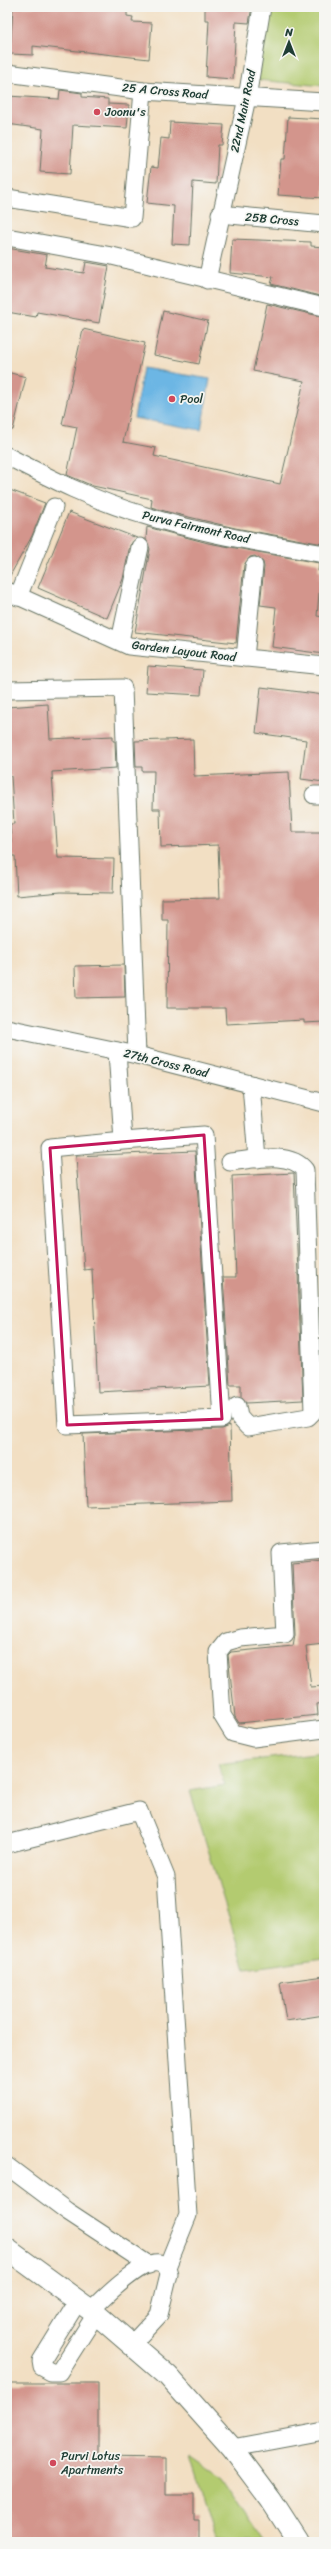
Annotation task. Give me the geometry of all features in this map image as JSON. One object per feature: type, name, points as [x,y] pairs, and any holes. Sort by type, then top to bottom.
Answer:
[{"type":"street","name":"22nd Main Road","points":[[207,280],[246,98],[262,7]]},
{"type":"street","name":"25 A Cross Road","points":[[7,73],[143,91],[324,102]]},
{"type":"street","points":[[7,198],[132,218],[143,91]]},
{"type":"street","name":"25B Cross","points":[[220,214],[324,224]]},
{"type":"street","points":[[7,237],[112,256],[324,307]]},
{"type":"street","name":"Purva Fairmont Road","points":[[7,456],[59,484],[142,515],[178,525],[324,554]]},
{"type":"street","points":[[13,594],[54,507]]},
{"type":"street","points":[[120,641],[140,547]]},
{"type":"street","points":[[245,658],[254,566]]},
{"type":"street","name":"Garden Layout Road","points":[[13,594],[129,646],[324,666]]},
{"type":"street","points":[[7,690],[123,688],[137,1055]]},
{"type":"street","name":"27th Cross Road","points":[[7,1028],[117,1050],[324,1103]]},
{"type":"street","points":[[117,1050],[124,1141]]},
{"type":"street","points":[[251,1084],[257,1159]]},
{"type":"street","points":[[204,1135],[222,1419],[67,1425],[50,1148],[124,1141],[204,1135]]},
{"type":"street","points":[[230,1162],[257,1159],[292,1160],[305,1170],[313,1412],[308,1417],[248,1427],[238,1417],[237,1406]]},
{"type":"street","points":[[324,1549],[281,1553],[285,1634],[240,1638],[226,1642],[218,1652],[222,1715],[233,1733],[253,1738],[324,1729]]},
{"type":"street","points":[[7,1844],[140,1811],[166,1876],[188,2215],[167,2267],[169,2274],[159,2315],[132,2345]]},
{"type":"street","points":[[7,2166],[67,2211],[149,2265]]},
{"type":"street","points":[[7,2249],[88,2309],[168,2376],[232,2448],[271,2500],[298,2542]]},
{"type":"street","points":[[88,2309],[117,2284],[149,2265],[159,2263],[167,2267]]},
{"type":"street","points":[[232,2448],[324,2431]]},
{"type":"highlighted area","points":[[204,1135],[222,1419],[67,1425],[50,1148]]},
{"type":"green space","points":[[269,7],[324,7],[324,86],[257,80]]},
{"type":"green space","points":[[324,1752],[324,1958],[245,1969],[190,1791],[225,1785],[218,1764]]},
{"type":"green space","points":[[191,2458],[222,2479],[264,2542],[217,2542]]},
{"type":"water","name":"Pool","points":[[143,368],[210,379],[201,430],[134,418]]},
{"type":"building","points":[[13,7],[127,7],[127,16],[133,17],[132,22],[152,23],[149,59],[33,46],[33,55],[10,54]]},
{"type":"building","points":[[205,7],[252,7],[249,23],[236,22],[233,79],[206,77],[209,20],[205,20]]},
{"type":"building","points":[[60,90],[82,93],[82,97],[108,99],[108,104],[129,105],[127,128],[73,125],[70,174],[40,172],[43,129],[7,124],[7,96],[59,99]]},
{"type":"building","points":[[288,117],[324,119],[324,198],[278,195],[281,159],[285,159]]},
{"type":"building","points":[[170,122],[224,125],[222,145],[218,145],[216,184],[193,182],[190,245],[172,244],[174,206],[147,203],[151,167],[158,168],[161,138],[169,139]]},
{"type":"building","points":[[232,239],[311,242],[311,246],[324,247],[324,297],[271,284],[273,277],[230,273]]},
{"type":"building","points":[[7,248],[47,255],[45,267],[84,273],[86,262],[109,266],[99,323],[37,312],[36,317],[7,312]]},
{"type":"building","points":[[267,304],[324,317],[323,544],[235,528],[168,512],[151,507],[152,499],[93,486],[67,475],[77,427],[62,424],[83,329],[145,343],[123,442],[156,448],[154,456],[280,484],[304,381],[253,371]]},
{"type":"building","points":[[163,311],[208,321],[199,364],[154,355]]},
{"type":"building","points":[[7,372],[26,377],[13,430],[7,430]]},
{"type":"building","points":[[7,489],[45,503],[32,536],[7,581]]},
{"type":"building","points":[[69,512],[137,538],[130,545],[123,579],[107,618],[38,588]]},
{"type":"building","points":[[147,527],[208,543],[319,563],[318,571],[321,571],[317,616],[324,617],[324,654],[272,647],[276,607],[260,605],[264,567],[263,562],[255,556],[250,557],[244,565],[236,643],[135,632],[150,549],[146,539]]},
{"type":"building","points":[[148,666],[203,670],[201,695],[146,692]]},
{"type":"building","points":[[261,687],[324,695],[324,782],[301,779],[306,740],[256,733]]},
{"type":"building","points":[[48,704],[50,739],[113,736],[113,741],[115,741],[116,768],[52,772],[58,858],[114,859],[113,893],[61,892],[17,896],[15,856],[12,856],[10,824],[14,824],[11,776],[7,777],[7,707]]},
{"type":"building","points":[[193,739],[194,776],[289,772],[292,832],[324,832],[324,1022],[304,1023],[304,1020],[226,1024],[225,1008],[167,1008],[168,920],[162,920],[162,899],[220,898],[218,845],[161,847],[160,809],[153,809],[154,771],[142,771],[142,767],[136,767],[135,741]]},
{"type":"building","points":[[124,965],[125,997],[76,998],[75,966]]},
{"type":"building","points":[[195,1151],[210,1386],[98,1392],[92,1269],[84,1270],[76,1156]]},
{"type":"building","points":[[294,1173],[303,1400],[246,1403],[241,1397],[241,1385],[230,1385],[223,1277],[236,1277],[232,1176]]},
{"type":"building","points":[[230,1426],[232,1501],[86,1506],[83,1434],[222,1429]]},
{"type":"building","points":[[323,1560],[324,1644],[306,1646],[311,1687],[324,1686],[324,1703],[317,1704],[318,1715],[239,1723],[235,1717],[228,1655],[231,1652],[293,1646],[295,1634],[292,1563]]},
{"type":"building","points":[[324,1976],[324,2015],[286,2021],[280,1982]]},
{"type":"building","name":"Purvi Lotus Apartments","points":[[7,2383],[98,2383],[98,2457],[166,2458],[166,2495],[194,2495],[194,2520],[199,2520],[199,2542],[7,2542]]},
{"type":"place","name":"Joonu's","points":[[97,112]]},
{"type":"place","name":"Pool","points":[[172,399]]},
{"type":"place","name":"Purvi Lotus Apartments","points":[[53,2463]]}]
